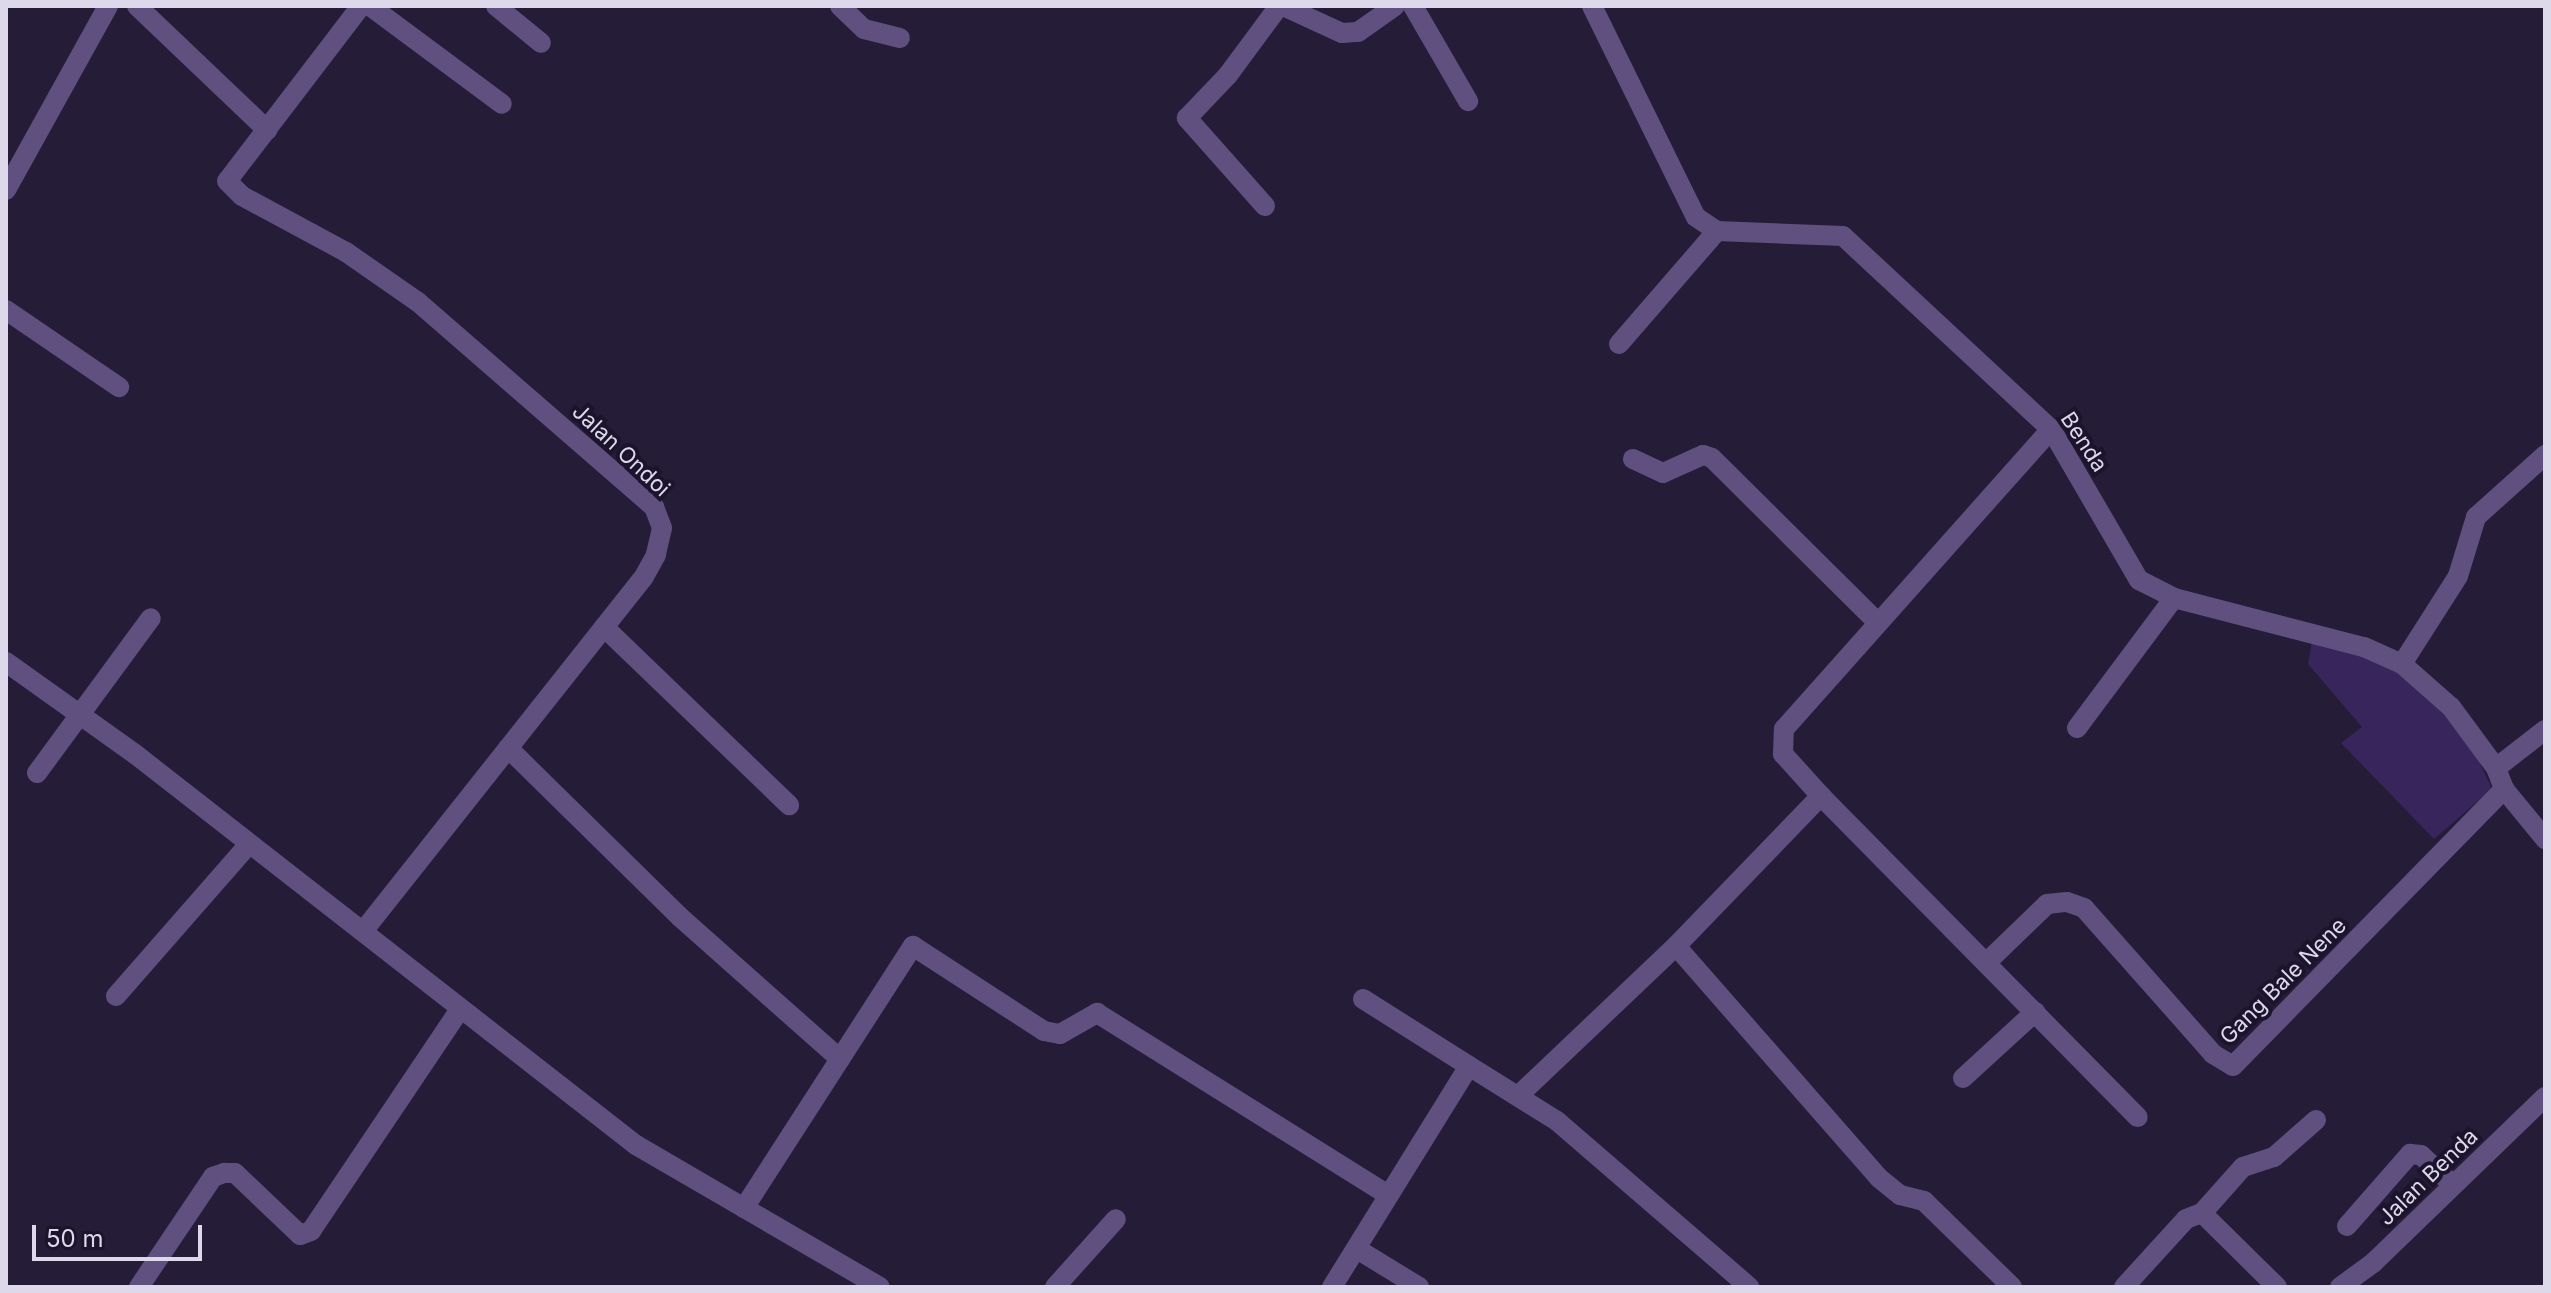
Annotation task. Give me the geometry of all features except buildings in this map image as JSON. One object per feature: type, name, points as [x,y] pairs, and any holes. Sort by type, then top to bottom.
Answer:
[{"type":"street","points":[[6,190],[108,6]]},
{"type":"street","points":[[137,6],[267,130],[361,6]]},
{"type":"street","points":[[370,6],[502,104]]},
{"type":"street","points":[[496,6],[541,43]]},
{"type":"street","points":[[840,6],[864,29],[900,38]]},
{"type":"street","points":[[1265,206],[1187,118],[1228,75],[1281,6],[1342,33],[1358,32],[1395,6]]},
{"type":"street","points":[[1413,6],[1468,101]]},
{"type":"street","points":[[1592,6],[1696,217],[1717,231],[1619,344]]},
{"type":"street","name":"Jalan Ondoi","points":[[267,130],[227,181],[242,196],[346,252],[418,302],[654,507],[662,528],[656,555],[604,627],[363,931]]},
{"type":"street","name":"Benda","points":[[1717,231],[1843,236],[2051,429],[2139,580],[2174,598],[2364,647],[2402,664],[2451,707],[2496,768],[2504,789],[2545,839]]},
{"type":"street","points":[[6,310],[119,387]]},
{"type":"street","points":[[2051,429],[1784,729],[1783,754],[2138,1117]]},
{"type":"street","points":[[1633,459],[1663,473],[1703,455],[1712,458],[1878,623]]},
{"type":"street","points":[[2402,664],[2458,576],[2476,517],[2545,455]]},
{"type":"street","points":[[2077,728],[2174,598]]},
{"type":"street","points":[[37,773],[78,713],[151,618]]},
{"type":"street","points":[[604,627],[789,805]]},
{"type":"street","points":[[6,662],[78,713],[363,931],[636,1145],[880,1287]]},
{"type":"street","points":[[2496,768],[2545,730]]},
{"type":"street","points":[[508,748],[680,917],[840,1059]]},
{"type":"street","name":"Gang Bale Nene","points":[[1986,963],[2047,904],[2067,902],[2084,908],[2102,922],[2213,1054],[2233,1066],[2504,789]]},
{"type":"street","points":[[1519,1095],[1676,946],[1821,796]]},
{"type":"street","points":[[116,996],[248,845]]},
{"type":"street","points":[[744,1208],[913,946],[1044,1031],[1060,1034],[1097,1013],[1385,1193]]},
{"type":"street","points":[[1676,946],[1879,1178],[1900,1195],[1924,1201],[2012,1287]]},
{"type":"street","points":[[1363,999],[1519,1095],[1686,1228],[1749,1287]]},
{"type":"street","points":[[139,1287],[213,1177],[224,1173],[235,1173],[300,1235],[311,1231],[460,1009]]},
{"type":"street","points":[[1963,1078],[2035,1012]]},
{"type":"street","points":[[1332,1287],[1357,1249],[1385,1193],[1469,1066]]},
{"type":"street","name":"Jalan Benda","points":[[2348,1285],[2545,1097]]},
{"type":"street","points":[[2124,1287],[2186,1219],[2202,1213],[2243,1167],[2274,1157],[2316,1120]]},
{"type":"street","points":[[2347,1226],[2387,1174],[2410,1154],[2421,1155],[2453,1185]]},
{"type":"street","points":[[2202,1213],[2277,1287]]},
{"type":"street","points":[[1055,1287],[1116,1219]]},
{"type":"street","points":[[1357,1249],[1419,1287]]},
{"type":"shaded area","points":[[2312,642],[2378,660],[2397,673],[2440,710],[2474,751],[2492,789],[2434,839],[2341,743],[2362,727],[2308,664]]}]
